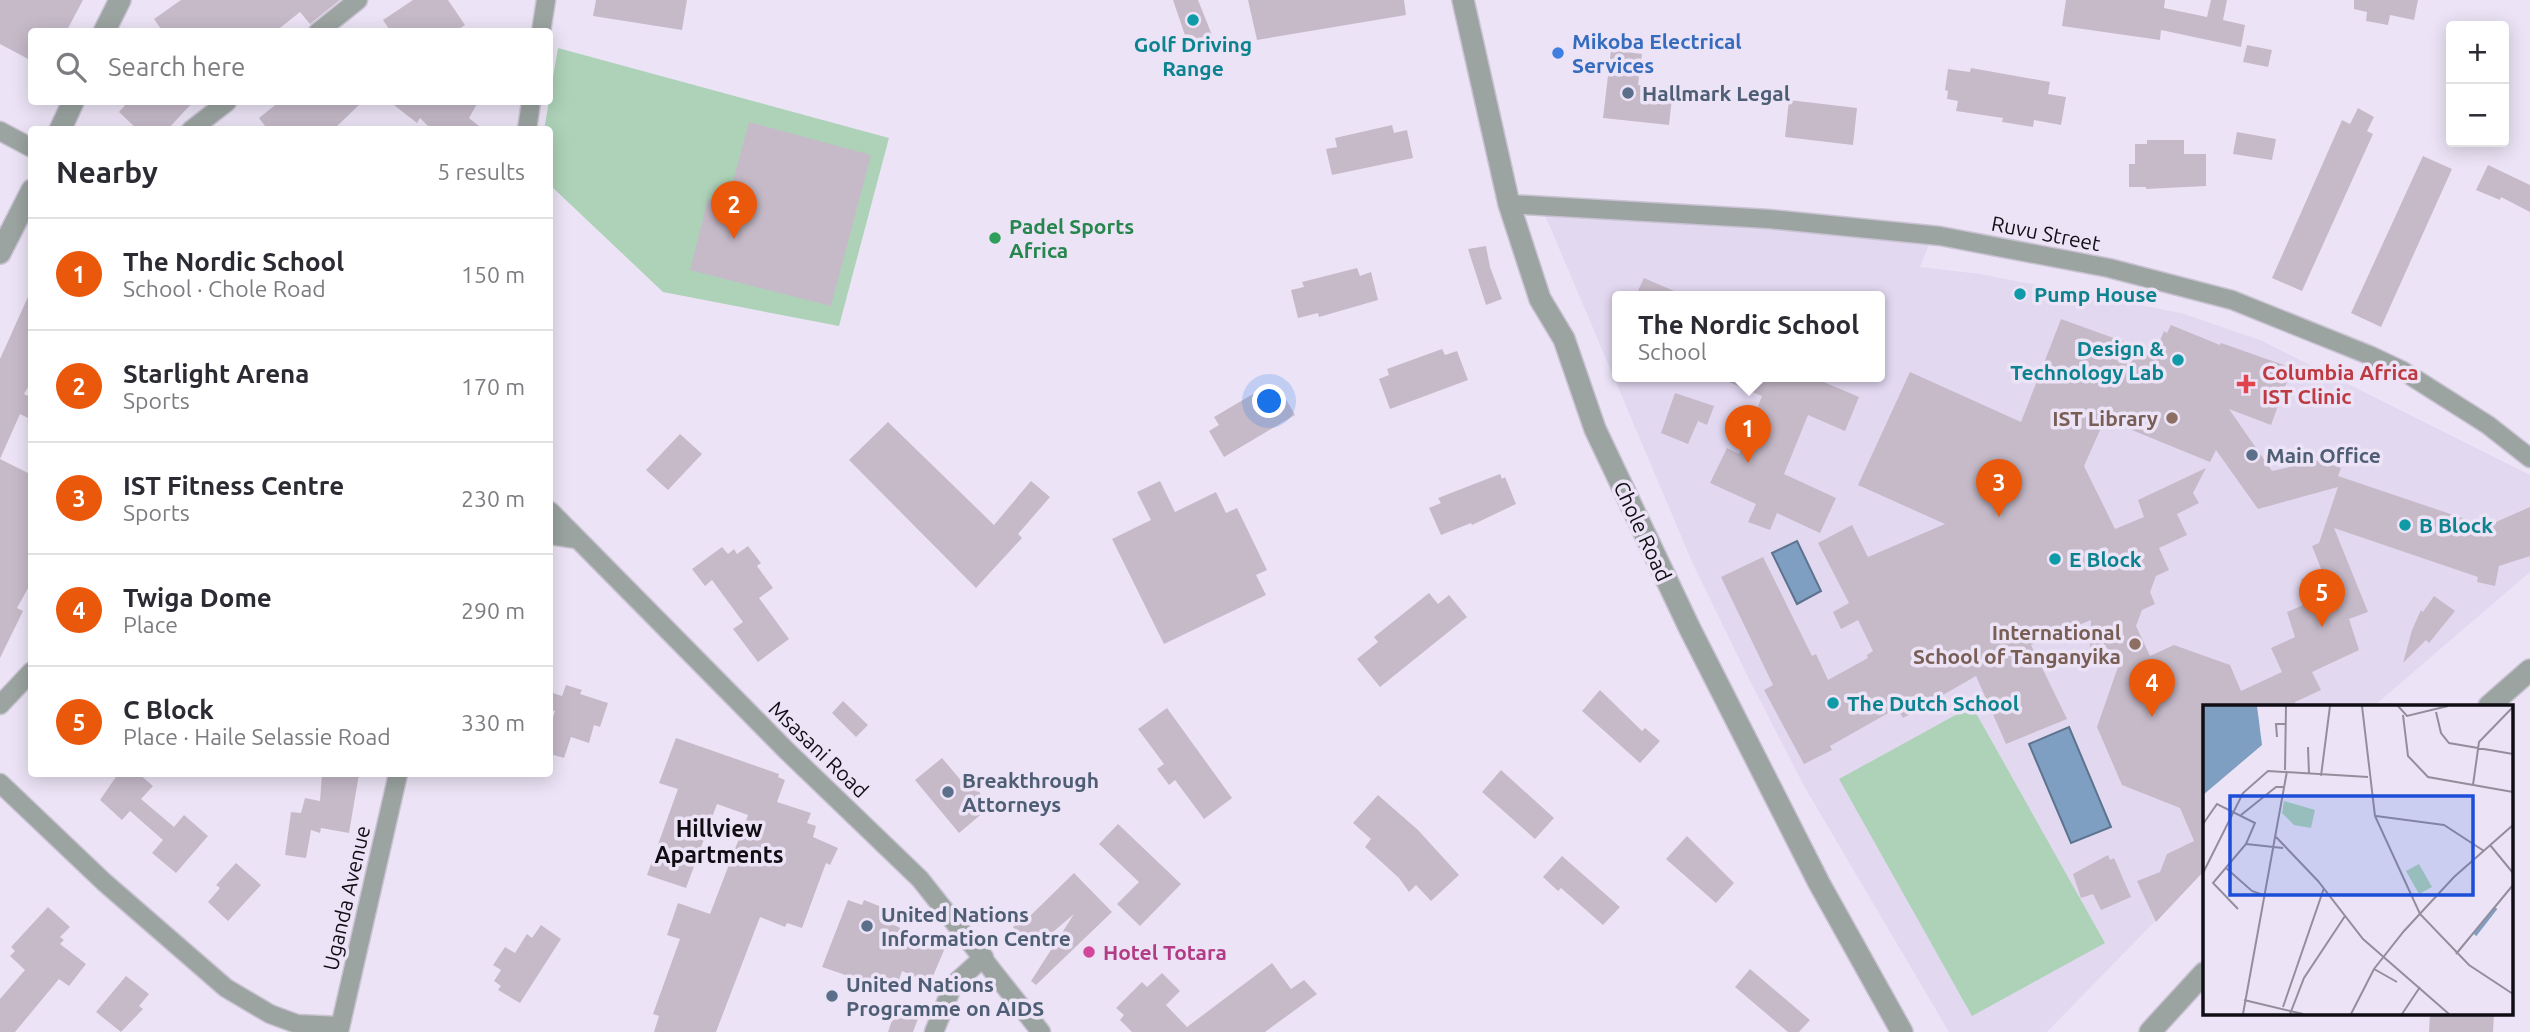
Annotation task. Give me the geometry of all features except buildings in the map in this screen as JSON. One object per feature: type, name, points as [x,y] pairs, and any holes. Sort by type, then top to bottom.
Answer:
[{"type":"street","points":[[106,28],[120,0]]},
{"type":"street","points":[[323,28],[358,0]]},
{"type":"street","points":[[542,28],[546,0]]},
{"type":"street","name":"Chole Road","points":[[1463,0],[1509,204],[1540,299],[1564,339],[1595,429],[1642,530],[1819,883],[1902,1032]]},
{"type":"street","points":[[62,126],[72,105]]},
{"type":"street","points":[[196,126],[223,105]]},
{"type":"street","points":[[528,126],[531,105]]},
{"type":"street","points":[[0,131],[28,146]]},
{"type":"street","points":[[0,253],[28,198]]},
{"type":"street","name":"Ruvu Street","points":[[1509,204],[1769,219],[1940,236],[2109,268],[2232,300],[2369,355],[2403,371],[2488,425],[2530,458]]},
{"type":"street","name":"Msasani Road","points":[[553,514],[920,879],[1041,1032]]},
{"type":"street","points":[[553,535],[576,539]]},
{"type":"street","points":[[2490,705],[2530,670]]},
{"type":"street","points":[[0,705],[28,675]]},
{"type":"street","name":"Uganda Avenue","points":[[340,1029],[397,777]]},
{"type":"street","points":[[0,783],[104,881],[226,988],[270,1014],[298,1024],[340,1029]]},
{"type":"street","points":[[934,1032],[953,985],[984,957]]},
{"type":"street","points":[[2150,1032],[2203,974]]},
{"type":"shaded area","name":"International School of Tanganyika","points":[[1545,215],[1734,223],[1931,240],[1920,267],[1980,274],[2181,313],[2260,340],[2530,475],[2530,572],[2375,705],[2203,705],[2203,872],[2047,1032],[1949,1032],[1804,786],[1693,564],[1616,382],[1885,382],[1885,291],[1612,291],[1612,373]]},
{"type":"green space","points":[[558,48],[889,138],[839,326],[663,292],[553,188],[553,126],[545,126],[548,105],[553,105],[553,77]]},
{"type":"green space","points":[[1972,706],[2105,943],[1972,1016],[1839,779]]},
{"type":"water","points":[[1797,541],[1821,591],[1797,604],[1772,553]]},
{"type":"water","points":[[2069,727],[2111,827],[2071,843],[2029,744]]},
{"type":"place","name":"Golf Driving Range","points":[[1193,20]]},
{"type":"place","name":"Mikoba Electrical Services","points":[[1558,53]]},
{"type":"place","name":"Hallmark Legal","points":[[1628,93]]},
{"type":"place","name":"Padel Sports Africa","points":[[995,238]]},
{"type":"place","name":"Starlight Arena","points":[[734,239]]},
{"type":"place","name":"Pump House","points":[[2020,294]]},
{"type":"place","name":"Design & Technology Lab","points":[[2178,360]]},
{"type":"place","name":"Columbia Africa IST Clinic","points":[[2246,384]]},
{"type":"place","name":"IST Library","points":[[2172,418]]},
{"type":"place","name":"Main Office","points":[[2252,455]]},
{"type":"place","name":"The Nordic School","points":[[1748,463]]},
{"type":"place","name":"IST Fitness Centre","points":[[1999,517]]},
{"type":"place","name":"B Block","points":[[2405,525]]},
{"type":"place","name":"E Block","points":[[2055,559]]},
{"type":"place","name":"C Block","points":[[2322,627]]},
{"type":"place","name":"International School of Tanganyika","points":[[2135,644]]},
{"type":"place","name":"The Dutch School","points":[[1833,703]]},
{"type":"place","name":"Twiga Dome","points":[[2152,717]]},
{"type":"place","name":"Breakthrough Attorneys","points":[[948,792]]},
{"type":"place","name":"United Nations Information Centre","points":[[867,926]]},
{"type":"place","name":"Hotel Totara","points":[[1089,952]]},
{"type":"place","name":"United Nations Programme on AIDS","points":[[832,996]]},
{"type":"district","name":"Hillview Apartments","points":[[719,841]]}]
